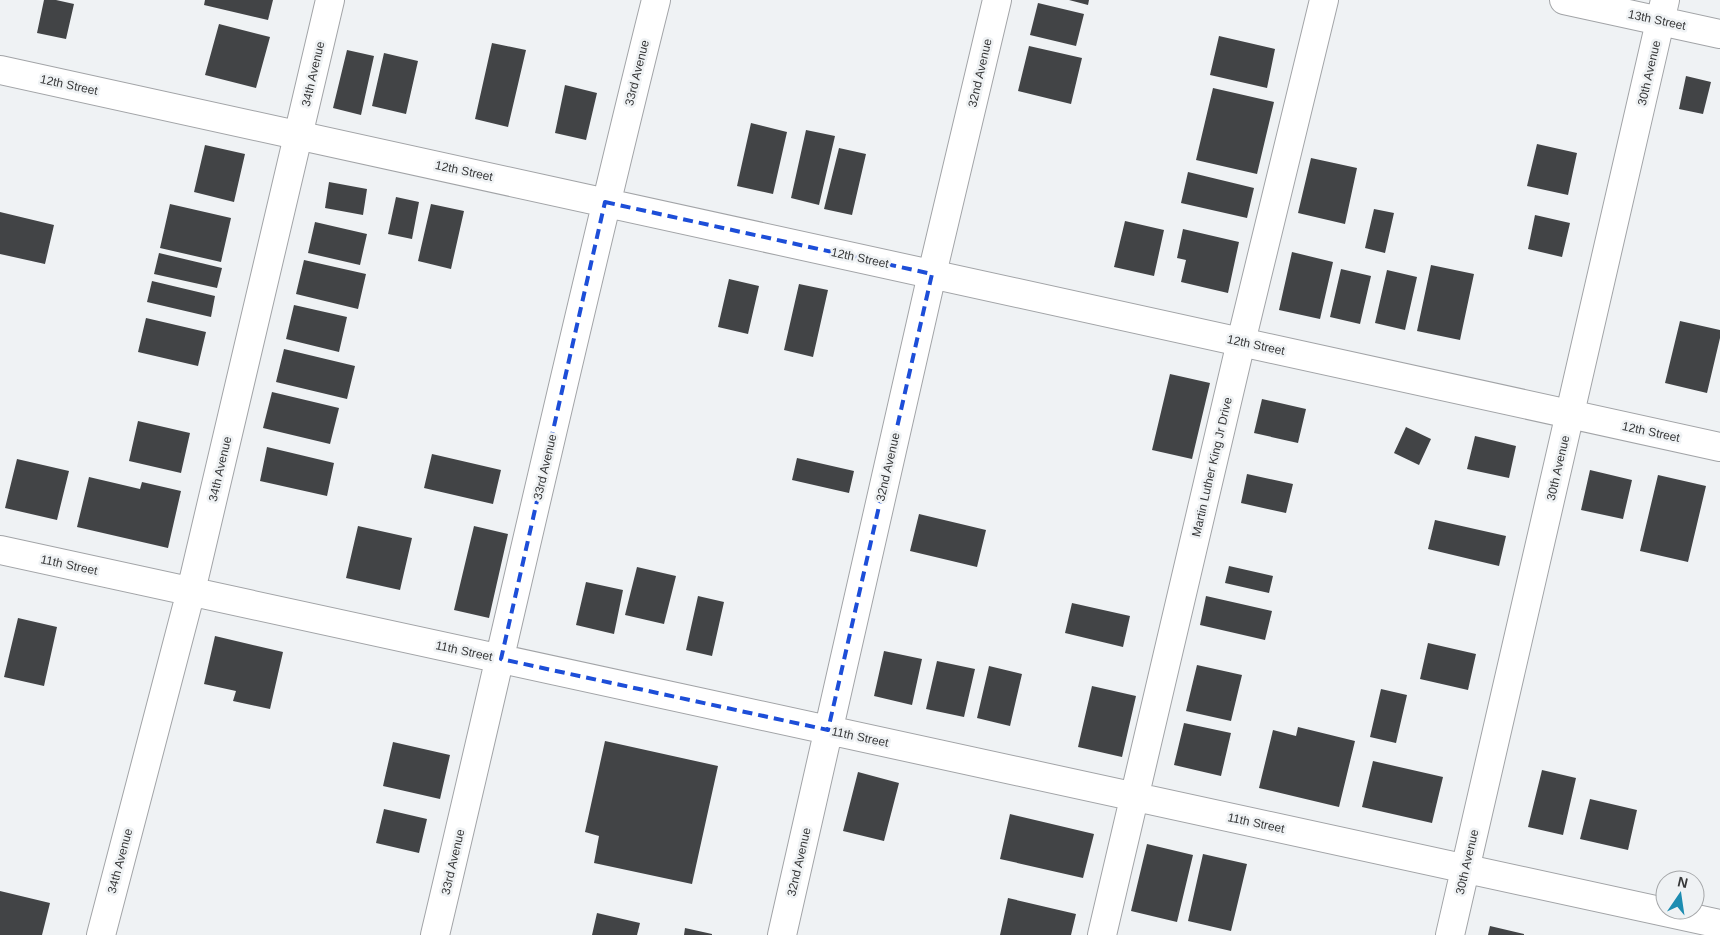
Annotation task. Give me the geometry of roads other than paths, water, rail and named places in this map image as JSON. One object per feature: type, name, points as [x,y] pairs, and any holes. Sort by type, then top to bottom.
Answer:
[{"type":"street","name":"34th Avenue","points":[[101,935],[191,592],[330,0]]},
{"type":"street","name":"33rd Avenue","points":[[436,935],[605,202],[656,0]]},
{"type":"street","name":"32nd Avenue","points":[[782,935],[932,274],[998,0]]},
{"type":"street","name":"Martin Luther King Jr Drive","points":[[1102,935],[1324,0]]},
{"type":"street","name":"13th Street","points":[[1564,0],[1663,10],[1720,34]]},
{"type":"street","name":"30th Avenue","points":[[1450,935],[1663,10]]},
{"type":"street","name":"12th Street","points":[[0,70],[1720,447]]},
{"type":"street","name":"11th Street","points":[[0,550],[1720,924]]}]
